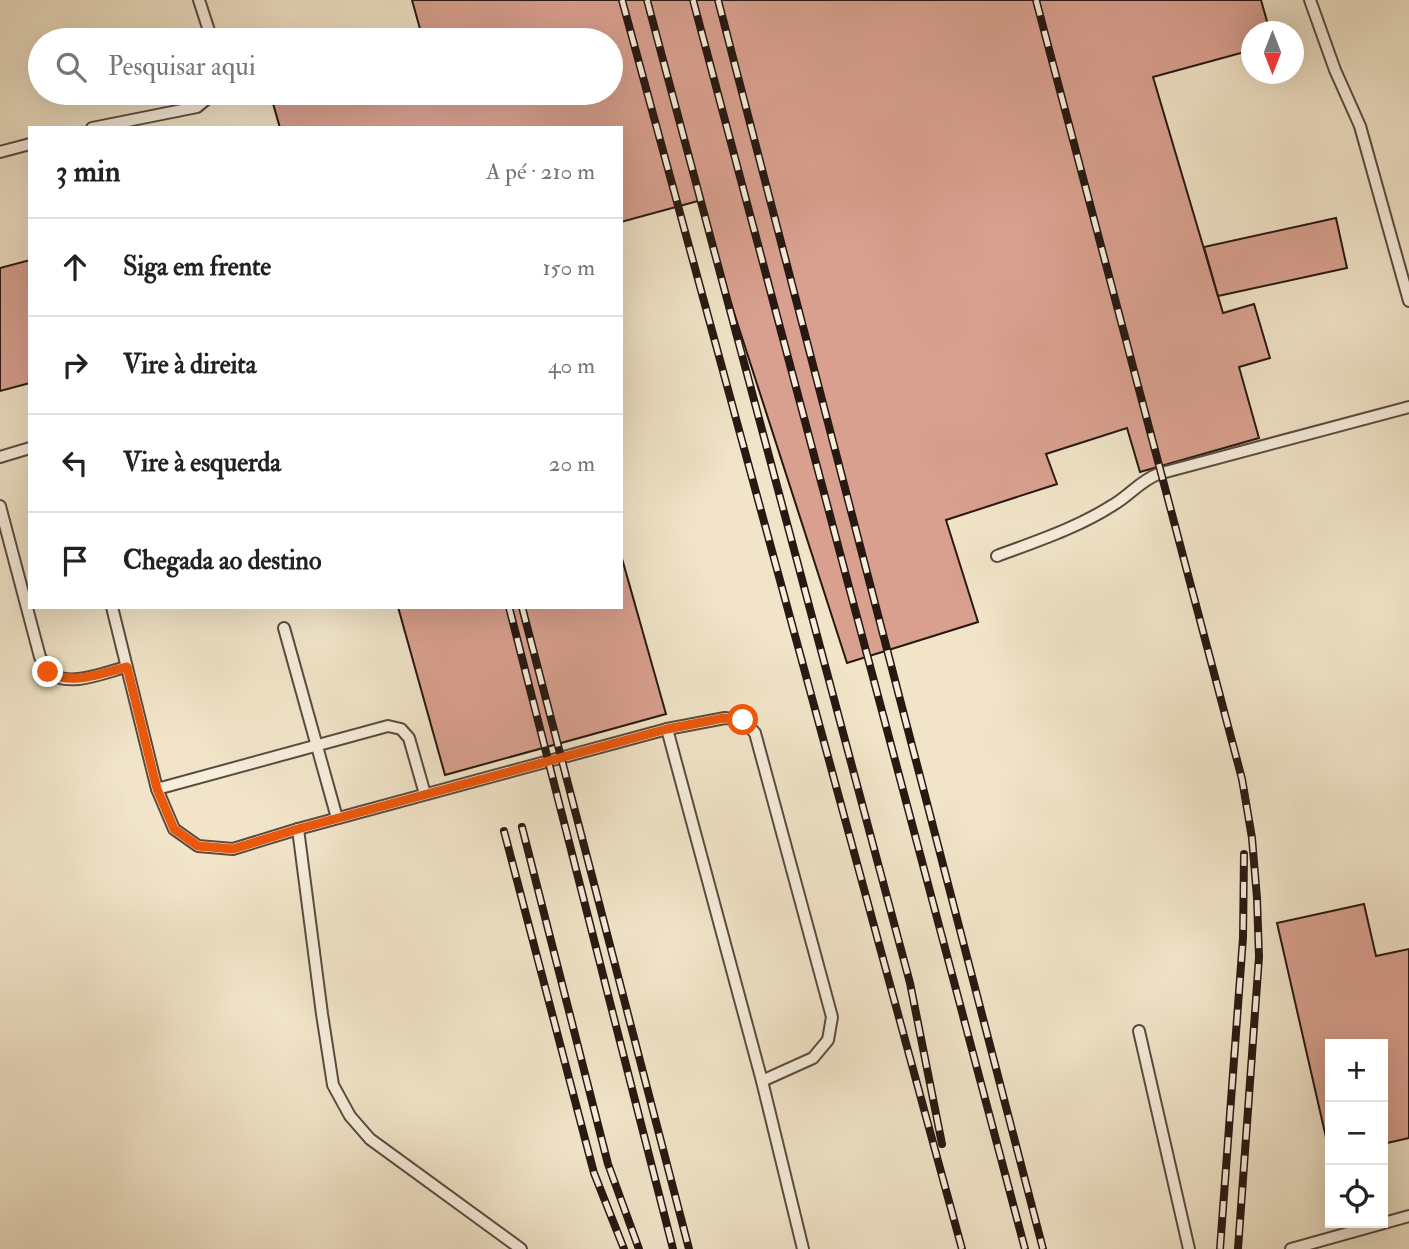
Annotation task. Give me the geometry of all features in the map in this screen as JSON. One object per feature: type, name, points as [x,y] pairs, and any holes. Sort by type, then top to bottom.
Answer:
[{"type":"lane","points":[[199,0],[208,28]]},
{"type":"lane","points":[[1310,0],[1335,69],[1360,126],[1409,301]]},
{"type":"lane","points":[[102,126],[199,105]]},
{"type":"lane","points":[[0,152],[28,145]]},
{"type":"lane","points":[[997,556],[1065,531],[1115,504],[1148,478],[1158,474],[1409,407]]},
{"type":"lane","points":[[0,457],[28,449]]},
{"type":"lane","points":[[0,506],[40,657],[48,672],[72,680],[127,667]]},
{"type":"lane","points":[[112,609],[157,789],[174,829],[198,846],[233,849],[337,818],[667,729],[724,718],[743,720],[755,733],[758,742],[832,1017],[828,1040],[813,1058],[762,1081]]},
{"type":"lane","points":[[284,628],[337,818]]},
{"type":"lane","points":[[157,789],[388,726],[401,729],[409,738],[425,794]]},
{"type":"lane","points":[[667,729],[762,1081],[803,1249]]},
{"type":"lane","points":[[298,829],[321,1014],[333,1084],[350,1116],[370,1139],[522,1249]]},
{"type":"lane","points":[[1139,1031],[1189,1249]]},
{"type":"lane","points":[[1291,1249],[1409,1216]]},
{"type":"building","points":[[412,0],[1261,0],[1267,21],[1241,21],[1241,53],[1153,77],[1223,313],[1254,304],[1270,358],[1239,367],[1259,438],[1140,472],[1127,428],[1046,454],[1057,484],[946,520],[978,622],[847,663],[698,201],[623,221],[623,126],[279,126],[273,105],[623,105],[623,28],[420,28]]},
{"type":"building","points":[[1336,218],[1347,268],[1218,296],[1204,247]]},
{"type":"building","points":[[28,261],[28,384],[0,391],[0,268]]},
{"type":"building","points":[[623,562],[666,714],[445,775],[399,609],[623,609]]},
{"type":"building","points":[[1364,904],[1376,956],[1409,949],[1409,1138],[1388,1143],[1388,1039],[1325,1039],[1325,1133],[1277,923]]},
{"type":"railway","points":[[622,0],[962,1249]]},
{"type":"railway","points":[[647,0],[910,983],[942,1144]]},
{"type":"railway","points":[[693,0],[1025,1249]]},
{"type":"railway","points":[[718,0],[1043,1249]]},
{"type":"railway","points":[[1036,0],[1242,779],[1252,838],[1259,957],[1238,1249]]},
{"type":"railway","points":[[510,609],[673,1249]]},
{"type":"railway","points":[[523,609],[689,1249]]},
{"type":"railway","points":[[522,827],[608,1164],[639,1249]]},
{"type":"railway","points":[[504,831],[594,1173],[624,1249]]},
{"type":"railway","points":[[1220,1249],[1243,938],[1244,854]]},
{"type":"route","points":[[48,672],[72,680],[127,667],[157,789],[174,829],[198,846],[233,849],[667,729],[724,718],[743,720]]}]
